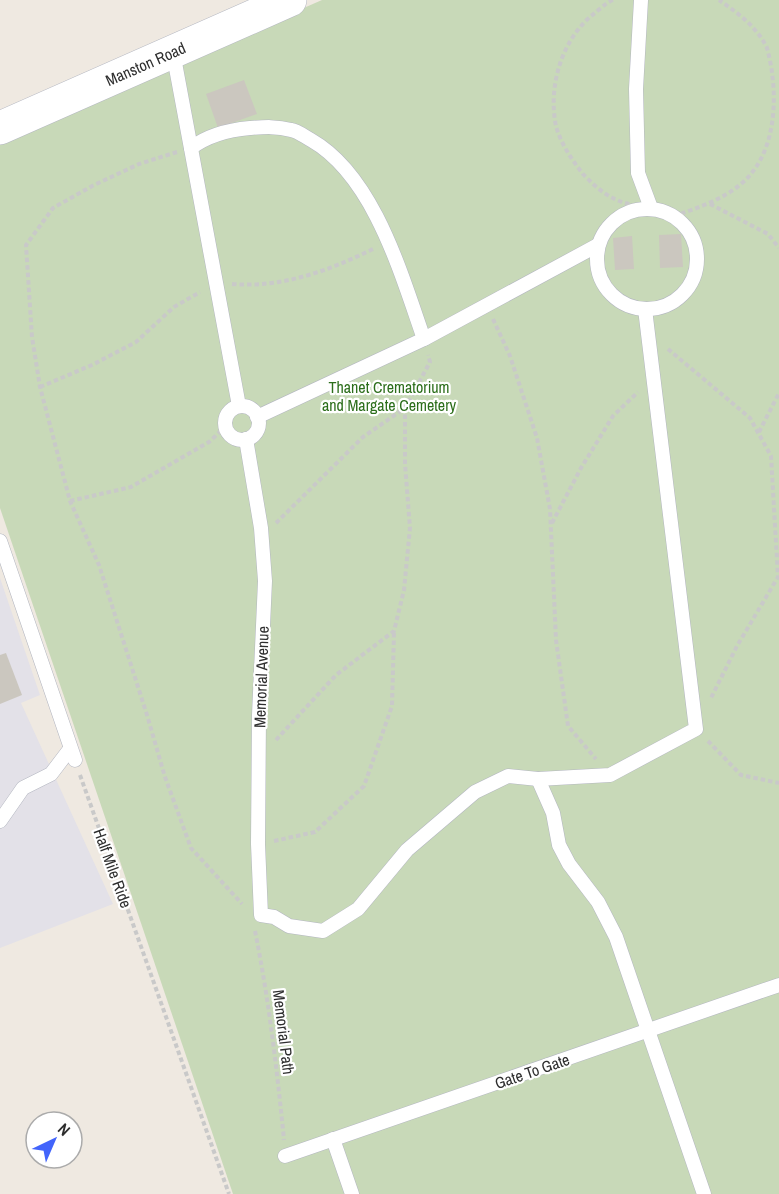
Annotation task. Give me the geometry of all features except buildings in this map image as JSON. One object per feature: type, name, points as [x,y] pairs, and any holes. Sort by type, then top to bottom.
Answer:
[{"type":"street","name":"Manston Road","points":[[0,128],[290,0]]},
{"type":"lane","points":[[641,0],[636,89],[638,173],[651,208]]},
{"type":"lane","points":[[173,52],[239,406]]},
{"type":"lane","points":[[191,148],[203,138],[234,129],[267,126],[293,130],[323,147],[348,173],[375,213],[424,339]]},
{"type":"lane","points":[[651,208],[674,216],[686,228],[694,242],[697,258],[695,274],[687,288],[676,300],[661,307],[645,309],[630,306],[617,299],[606,288],[599,275],[598,245],[606,230],[618,217],[634,210],[651,208]]},
{"type":"lane","points":[[257,417],[424,339],[598,245]]},
{"type":"lane","points":[[261,915],[274,917],[289,926],[323,931],[358,909],[407,850],[475,792],[508,776],[538,779],[610,775],[696,729],[645,309]]},
{"type":"lane","points":[[239,406],[250,408],[259,422],[256,433],[246,439],[235,439],[225,427],[229,411],[239,406]]},
{"type":"lane","name":"Memorial Avenue","points":[[246,439],[265,581],[259,704],[258,844],[261,915]]},
{"type":"lane","points":[[0,541],[73,754],[51,774],[23,788],[0,821]]},
{"type":"lane","points":[[538,779],[553,813],[559,845],[569,864],[598,902],[616,937],[704,1194]]},
{"type":"lane","name":"Gate To Gate","points":[[285,1156],[779,985]]},
{"type":"lane","points":[[333,1139],[352,1194]]},
{"type":"path","points":[[613,0],[581,25],[562,56],[554,90],[556,126],[571,159],[594,186],[618,202],[651,208]]},
{"type":"path","points":[[674,216],[710,204],[741,184],[765,155],[777,121],[778,83],[767,48],[745,18],[719,0]]},
{"type":"path","points":[[191,148],[139,164],[94,184],[54,208],[26,245],[32,337],[40,387],[70,501],[99,565],[165,777],[191,848],[243,905],[261,915]]},
{"type":"path","points":[[710,204],[768,234],[779,248]]},
{"type":"path","points":[[40,387],[92,365],[136,342],[174,307],[216,282],[255,286],[306,277],[351,260],[388,242]]},
{"type":"path","points":[[487,305],[510,356],[537,438],[550,509],[556,640],[568,726],[610,775]]},
{"type":"path","points":[[647,330],[750,418],[771,456],[779,578],[737,646],[696,729],[741,775],[779,783]]},
{"type":"path","points":[[261,538],[363,437],[405,408],[430,362],[424,339]]},
{"type":"path","points":[[551,524],[581,468],[613,416],[653,376]]},
{"type":"path","points":[[758,432],[778,396]]},
{"type":"path","points":[[258,844],[315,832],[364,786],[392,706],[394,631],[404,590],[410,528],[405,464],[405,408]]},
{"type":"path","points":[[70,501],[131,487],[209,442],[225,427]]},
{"type":"path","points":[[259,757],[303,713],[336,675],[394,631]]},
{"type":"path","name":"Half Mile Ride","points":[[73,754],[229,1194]]},
{"type":"path","name":"Memorial Path","points":[[261,915],[254,927],[265,982],[275,1055],[285,1156]]},
{"type":"shaded area","points":[[0,578],[40,695],[21,703],[113,904],[0,948]]},
{"type":"green space","name":"Thanet Crematorium and Margate Cemetery","points":[[322,0],[779,0],[779,1194],[233,1194],[0,508],[0,141]]}]
